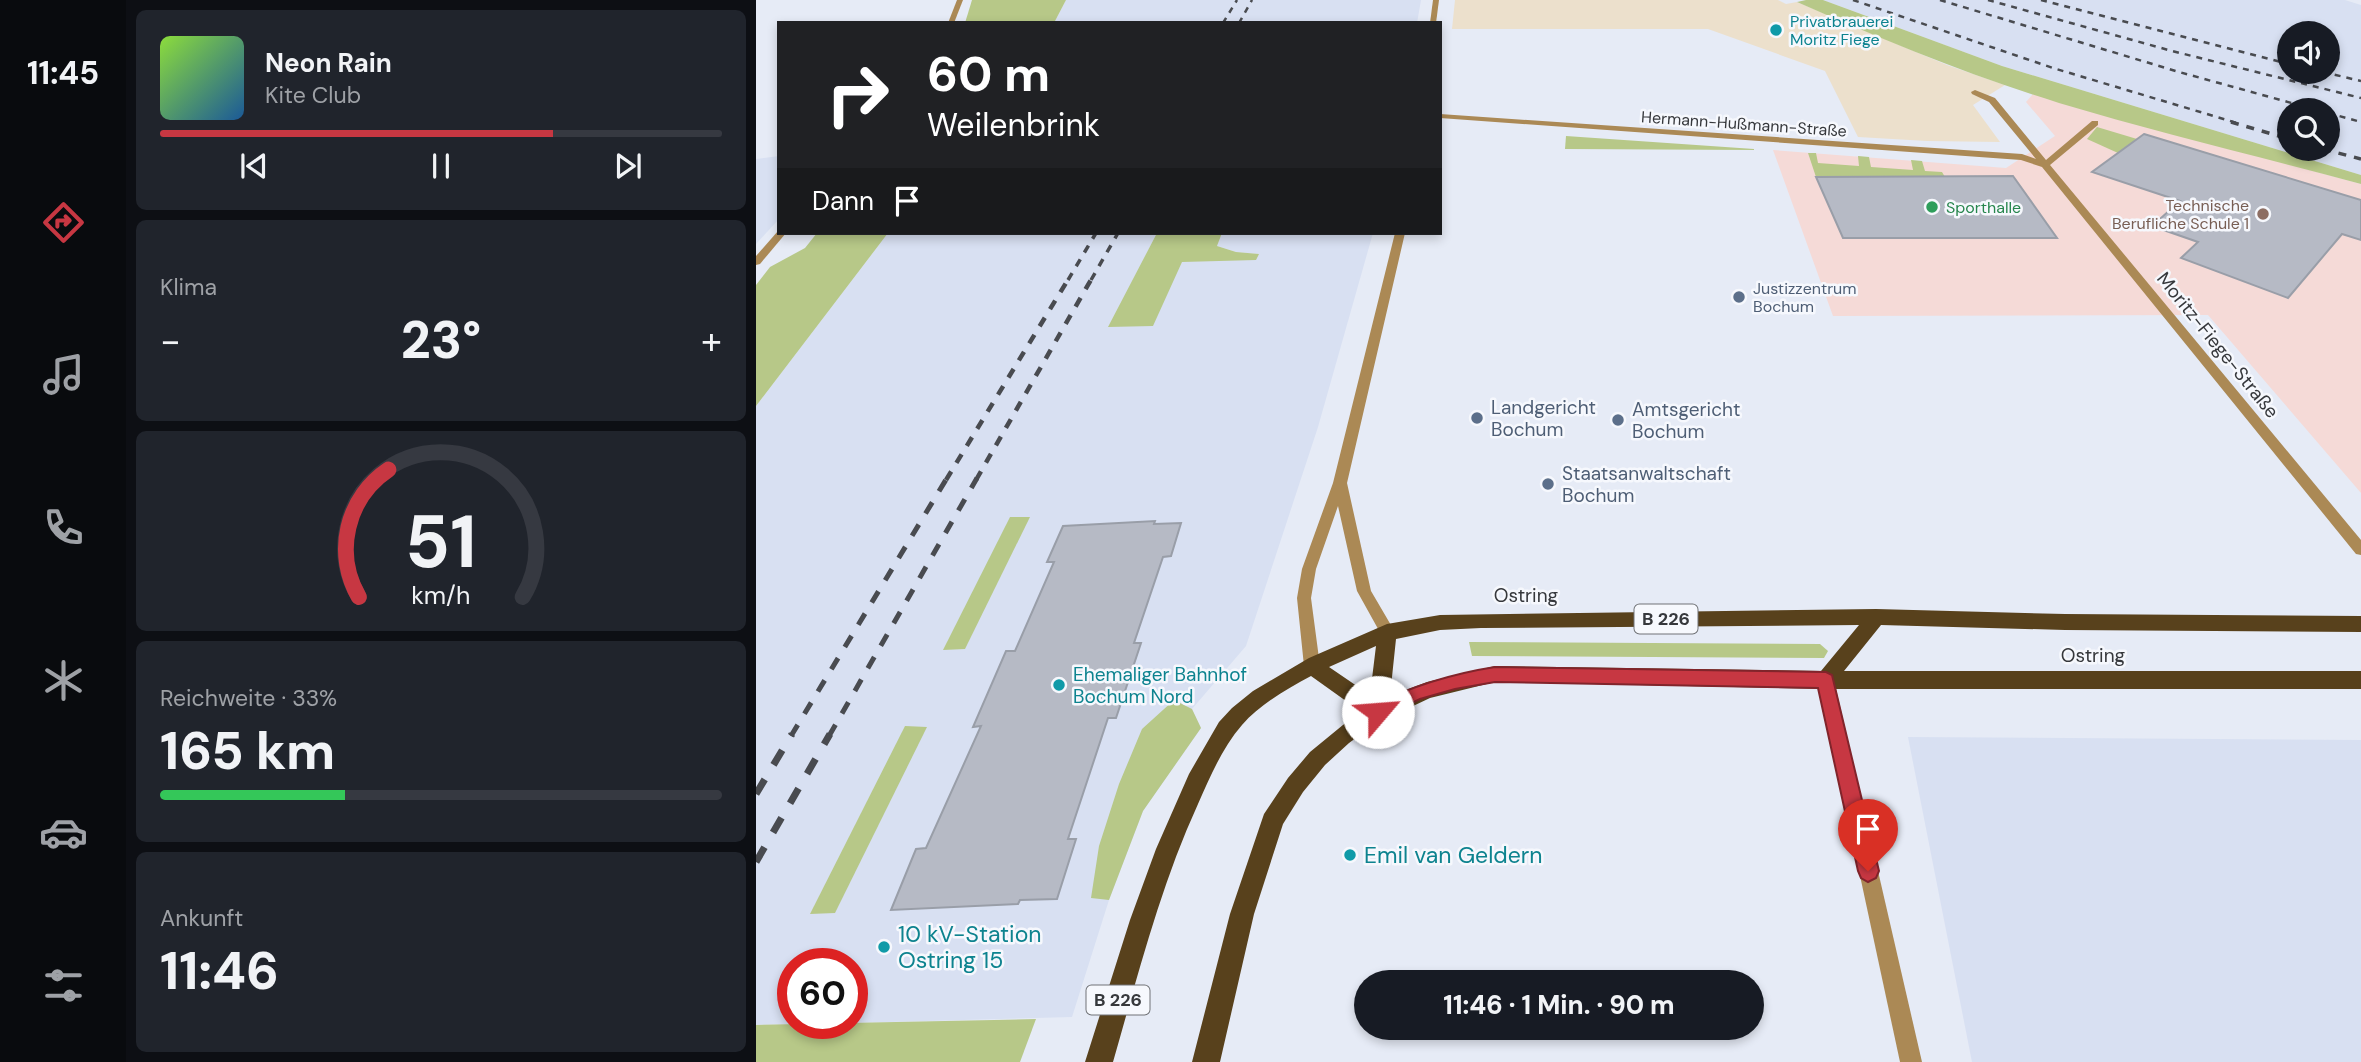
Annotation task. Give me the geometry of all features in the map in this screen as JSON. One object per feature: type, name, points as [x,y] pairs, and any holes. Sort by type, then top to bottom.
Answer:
[{"type":"main road","name":"Ostring","points":[[1099,1062],[1174,828],[1210,754],[1237,716],[1278,684],[1387,632],[1421,623],[1456,621],[1876,617],[2065,622],[2361,624]]},
{"type":"main road","points":[[1826,680],[1876,617]]},
{"type":"main road","points":[[1312,666],[1378,712],[1387,632]]},
{"type":"main road","name":"Ostring","points":[[1206,1062],[1242,910],[1274,818],[1308,767],[1351,727],[1415,693],[1455,681],[1495,674],[1826,680],[2361,680]]},
{"type":"street","points":[[952,21],[960,0]]},
{"type":"street","points":[[1433,21],[1436,0]]},
{"type":"street","name":"Moritz-Fiege-Straße","points":[[1975,92],[1992,100],[2361,550]]},
{"type":"street","name":"Hermann-Hußmann-Straße","points":[[1442,116],[2022,157],[2045,165]]},
{"type":"street","points":[[2045,165],[2095,123]]},
{"type":"street","points":[[756,262],[779,235]]},
{"type":"street","points":[[1312,666],[1304,597],[1309,569],[1340,483],[1400,235]]},
{"type":"street","points":[[1340,483],[1364,591],[1387,632]]},
{"type":"street","points":[[1826,680],[1911,1062]]},
{"type":"shaded area","points":[[1066,0],[1421,0],[1417,21],[1055,21]]},
{"type":"shaded area","name":"Privatbrauerei Moritz Fiege","points":[[1455,0],[1797,2],[1947,65],[2005,85],[1973,105],[2000,142],[1858,137],[1825,71],[1708,29],[1452,29]]},
{"type":"shaded area","points":[[1823,0],[2345,0],[2361,5],[2361,175],[2315,161],[2340,161],[2340,98],[2277,98],[2277,149],[2002,66]]},
{"type":"shaded area","points":[[2033,94],[2361,184],[2361,493],[2208,315],[1833,316],[1773,150],[2006,168],[2055,136],[2026,102]]},
{"type":"shaded area","points":[[777,156],[777,221],[756,244],[756,159]]},
{"type":"shaded area","points":[[886,235],[1156,235],[1109,327],[1181,262],[1258,254],[1236,252],[1217,246],[1221,235],[1372,235],[1318,427],[1246,646],[1192,709],[1201,728],[1143,811],[1109,900],[1072,1017],[868,1023],[868,948],[777,948],[777,1025],[756,1025],[756,406]]},
{"type":"shaded area","points":[[1908,737],[2361,740],[2361,1062],[1972,1062]]},
{"type":"green space","points":[[972,0],[1066,0],[1055,21],[966,21]]},
{"type":"green space","points":[[1823,0],[2002,66],[2277,149],[2277,161],[2315,161],[2361,175],[2361,184],[2059,103],[1926,56],[1797,2]]},
{"type":"green space","points":[[2097,127],[2137,139],[2118,153],[2087,139]]},
{"type":"green space","points":[[1566,136],[1754,149],[1754,150],[1565,149]]},
{"type":"green space","points":[[1808,153],[1816,153],[1818,163],[1859,166],[1858,156],[1869,157],[1871,167],[1913,170],[1911,160],[1922,161],[1925,171],[1942,172],[1945,177],[1816,177]]},
{"type":"green space","points":[[815,235],[886,235],[756,406],[756,285],[770,267],[805,248]]},
{"type":"green space","points":[[1156,235],[1221,235],[1217,246],[1236,252],[1259,254],[1256,260],[1182,262],[1153,326],[1108,327]]},
{"type":"green space","points":[[1010,517],[1030,517],[965,649],[943,650]]},
{"type":"green space","points":[[1469,642],[1820,644],[1828,651],[1824,658],[1472,656]]},
{"type":"green space","points":[[1174,700],[1192,709],[1201,728],[1143,811],[1109,900],[1091,898],[1099,846],[1119,784],[1142,729]]},
{"type":"green space","points":[[905,726],[927,727],[835,913],[810,914]]},
{"type":"green space","points":[[1036,1019],[1020,1062],[756,1062],[756,1025],[777,1025],[777,1039],[868,1039],[868,1023]]},
{"type":"building","name":"Technische Berufliche Schule 1","points":[[2144,134],[2361,200],[2361,240],[2342,234],[2288,298],[2181,258],[2198,242],[2152,226],[2180,201],[2092,172]]},
{"type":"building","name":"Technische Berufliche Schule 1","points":[[2013,176],[2057,238],[1843,238],[1816,177]]},
{"type":"building","name":"Ehemaliger Bahnhof Bochum Nord","points":[[1155,521],[1154,524],[1181,523],[1171,556],[1163,557],[1134,643],[1141,643],[1116,718],[1108,718],[1068,839],[1076,839],[1057,899],[1020,900],[1018,904],[891,910],[916,849],[926,848],[981,726],[973,727],[1006,651],[1015,651],[1054,562],[1047,562],[1063,526]]},
{"type":"railway","points":[[1224,21],[1237,0]]},
{"type":"railway","points":[[1240,21],[1252,0]]},
{"type":"railway","points":[[1853,0],[2053,68],[2237,123]]},
{"type":"railway","points":[[1940,0],[2277,99]]},
{"type":"railway","points":[[1988,0],[2172,51],[2361,98]]},
{"type":"railway","points":[[2041,0],[2277,61]]},
{"type":"railway","points":[[2340,76],[2361,81]]},
{"type":"railway","points":[[2340,116],[2361,122]]},
{"type":"railway","points":[[2231,122],[2277,135]]},
{"type":"railway","points":[[2340,153],[2361,159]]},
{"type":"railway","points":[[1068,280],[1095,235]]},
{"type":"railway","points":[[1091,280],[1117,235]]},
{"type":"railway","points":[[946,480],[1069,278]]},
{"type":"railway","points":[[976,480],[1092,278]]},
{"type":"railway","points":[[791,736],[947,478]]},
{"type":"railway","points":[[829,736],[977,478]]},
{"type":"railway","points":[[756,794],[792,734]]},
{"type":"railway","points":[[756,862],[830,734]]},
{"type":"place","name":"Privatbrauerei Moritz Fiege","points":[[1776,30]]},
{"type":"place","name":"Sporthalle","points":[[1932,207]]},
{"type":"place","name":"Technische Berufliche Schule 1","points":[[2263,214]]},
{"type":"place","name":"Justizzentrum Bochum","points":[[1739,297]]},
{"type":"place","name":"Landgericht Bochum","points":[[1477,418]]},
{"type":"place","name":"Amtsgericht Bochum","points":[[1618,420]]},
{"type":"place","name":"Staatsanwaltschaft Bochum","points":[[1548,484]]},
{"type":"place","name":"Ehemaliger Bahnhof Bochum Nord","points":[[1059,685]]},
{"type":"place","name":"Emil van Geldern","points":[[1350,855]]},
{"type":"place","name":"10 kV-Station Ostring 15","points":[[884,947]]},
{"type":"route","points":[[1378,712],[1415,693],[1455,681],[1495,674],[1826,680],[1868,871]]}]
